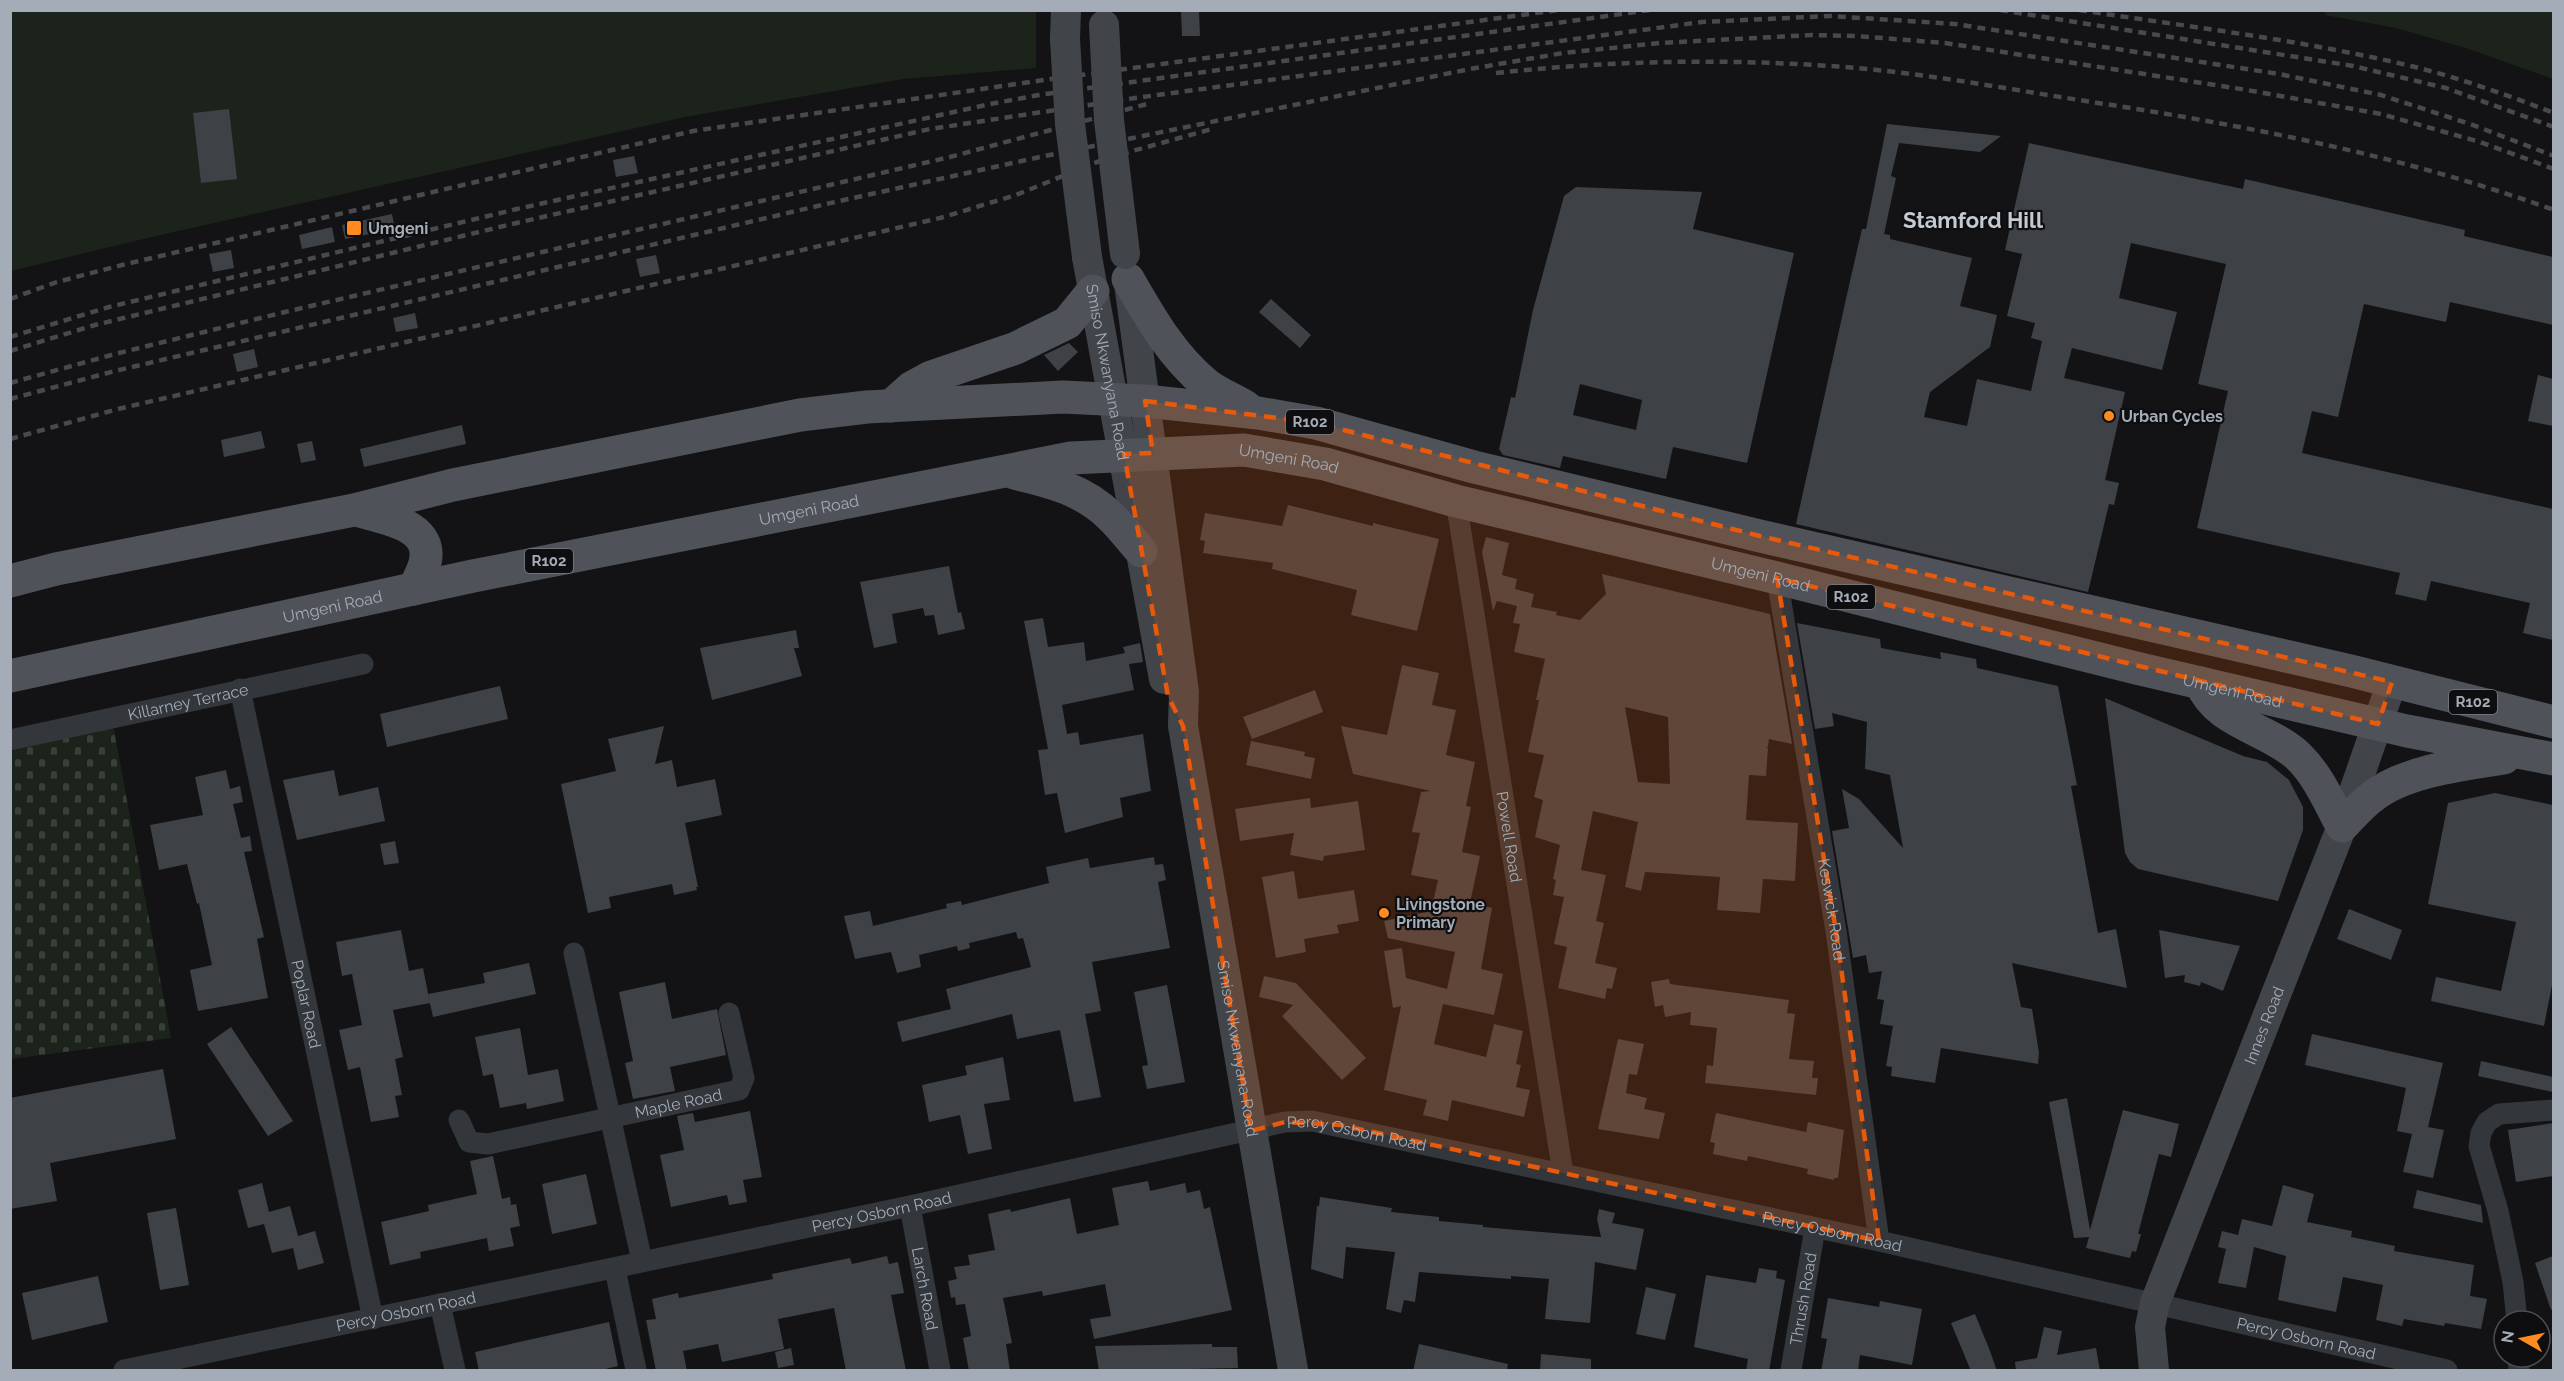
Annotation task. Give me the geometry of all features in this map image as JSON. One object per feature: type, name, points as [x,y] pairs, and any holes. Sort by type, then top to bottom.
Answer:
[{"type":"main road","points":[[1127,266],[1156,327],[1180,361],[1208,385],[1258,413]]},
{"type":"main road","points":[[891,406],[911,388],[931,377],[1016,348],[1067,323],[1093,291]]},
{"type":"main road","name":"R102","points":[[10,581],[67,567],[354,510],[464,483],[800,415],[891,406],[1063,397],[1258,413],[1316,423],[1474,467],[1749,534],[2392,682],[2553,722]]},
{"type":"main road","name":"Umgeni Road","points":[[10,676],[414,589],[1071,458],[1244,450],[1287,456],[1361,473],[1456,501],[1777,578],[2094,658],[2378,724],[2542,756]]},
{"type":"main road","points":[[1004,471],[1060,485],[1087,497],[1110,516],[1141,551]]},
{"type":"main road","points":[[354,510],[396,521],[419,533],[425,544],[426,555],[425,565],[414,589]]},
{"type":"main road","points":[[2201,682],[2206,696],[2214,706],[2270,736],[2298,755],[2317,778],[2342,826],[2373,795],[2408,778],[2453,765],[2542,756]]},
{"type":"street","name":"Smiso Nkwanyana Road","points":[[1103,18],[1109,120],[1127,266],[1129,401]]},
{"type":"street","name":"Smiso Nkwanyana Road","points":[[1066,25],[1070,124],[1087,257],[1093,291],[1129,401],[1184,692],[1183,726],[1293,1371]]},
{"type":"street","name":"Smiso Nkwanyana Road","points":[[1138,454],[1141,551],[1168,696],[1183,726]]},
{"type":"street","name":"Powell Road","points":[[1456,501],[1563,1173]]},
{"type":"street","name":"Keswick Road","points":[[1777,578],[1836,931],[1879,1241]]},
{"type":"street","name":"Killarney Terrace","points":[[10,740],[363,663]]},
{"type":"street","name":"Innes Road","points":[[2154,1371],[2150,1327],[2156,1303],[2342,826],[2392,682]]},
{"type":"street","name":"Poplar Road","points":[[240,689],[373,1319]]},
{"type":"street","points":[[574,953],[642,1262]]},
{"type":"street","name":"Maple Road","points":[[459,1120],[464,1136],[469,1142],[488,1144],[739,1090],[744,1078],[729,1012]]},
{"type":"street","points":[[2516,1309],[2513,1282],[2498,1211],[2479,1146],[2481,1133],[2487,1122],[2499,1114],[2553,1110]]},
{"type":"street","name":"Percy Osborn Road","points":[[124,1371],[910,1206],[1285,1122],[1312,1121],[1879,1241],[2447,1371]]},
{"type":"street","name":"Larch Road","points":[[910,1206],[940,1371]]},
{"type":"street","name":"Thrush Road","points":[[1791,1371],[1815,1228]]},
{"type":"street","points":[[615,1269],[636,1371]]},
{"type":"street","points":[[440,1304],[455,1371]]},
{"type":"highlighted area","points":[[1145,401],[1316,423],[1760,536],[2392,682],[2378,724],[1777,578],[1836,931],[1879,1241],[1340,1125],[1285,1122],[1251,1131],[1183,726],[1168,696],[1124,454],[1153,453]]},
{"type":"green space","points":[[10,11],[1036,11],[1036,68],[903,79],[685,117],[11,271]]},
{"type":"green space","points":[[2326,11],[2553,11],[2553,79],[2466,48],[2396,28],[2325,15]]},
{"type":"green space","points":[[113,725],[171,1038],[11,1059],[11,751]]},
{"type":"building","points":[[1199,11],[1200,36],[1182,36],[1181,12]]},
{"type":"building","points":[[229,109],[237,179],[201,183],[193,113]]},
{"type":"building","points":[[1887,124],[2001,136],[1980,152],[1899,143],[1891,176],[1896,178],[1884,234],[1890,235],[1890,239],[1972,258],[1960,306],[1997,315],[1990,347],[1930,392],[1924,417],[1967,426],[1977,379],[2031,391],[2042,341],[2031,338],[2035,323],[2007,316],[2022,254],[2005,250],[2029,143],[2243,189],[2245,179],[2465,230],[2464,236],[2553,257],[2553,325],[2450,302],[2446,322],[2364,304],[2338,417],[2312,411],[2302,453],[2553,509],[2553,640],[2523,633],[2530,603],[2431,581],[2426,601],[2395,594],[2400,573],[2197,528],[2228,391],[2198,384],[2226,264],[2131,243],[2119,298],[2177,312],[2162,370],[2072,348],[2064,378],[2125,392],[2105,480],[2119,483],[2114,505],[2109,504],[2088,592],[1796,524],[1862,229],[1866,229]]},
{"type":"building","points":[[634,156],[638,173],[616,177],[613,160]]},
{"type":"building","points":[[1576,187],[1702,192],[1693,229],[1794,253],[1747,463],[1673,447],[1666,479],[1563,456],[1560,468],[1503,455],[1499,449],[1511,397],[1515,398],[1533,310],[1564,196]],"holes":[[[1580,384],[1642,400],[1636,430],[1573,415]]]},
{"type":"building","points":[[392,214],[395,229],[345,239],[342,225]]},
{"type":"building","points":[[332,227],[335,242],[302,249],[299,235]]},
{"type":"building","points":[[231,250],[234,268],[213,272],[209,254]]},
{"type":"building","points":[[656,255],[660,273],[640,277],[636,259]]},
{"type":"building","points":[[1271,299],[1311,335],[1300,348],[1259,312]]},
{"type":"building","points":[[415,313],[418,328],[396,332],[393,318]]},
{"type":"building","points":[[1069,343],[1078,352],[1058,371],[1044,355]]},
{"type":"building","points":[[254,349],[258,367],[237,372],[233,354]]},
{"type":"building","points":[[2538,375],[2553,379],[2553,426],[2528,421]]},
{"type":"building","points":[[462,425],[466,444],[364,467],[360,449]]},
{"type":"building","points":[[261,431],[265,448],[224,457],[221,440]]},
{"type":"building","points":[[312,441],[316,460],[301,463],[297,444]]},
{"type":"building","points":[[1288,505],[1373,526],[1373,523],[1439,539],[1417,631],[1351,615],[1357,590],[1272,569],[1273,563],[1203,553],[1205,541],[1200,540],[1205,513],[1282,526]]},
{"type":"building","points":[[1486,537],[1509,543],[1502,575],[1517,579],[1515,589],[1534,594],[1531,607],[1557,612],[1556,615],[1580,620],[1606,594],[1602,574],[1770,614],[1792,744],[1769,739],[1768,747],[1766,747],[1768,748],[1766,776],[1749,775],[1746,820],[1798,823],[1795,881],[1763,879],[1760,913],[1717,910],[1720,877],[1645,872],[1641,891],[1625,887],[1638,822],[1593,811],[1581,870],[1606,875],[1596,921],[1604,923],[1595,963],[1617,968],[1612,989],[1607,988],[1605,999],[1558,988],[1567,947],[1554,944],[1564,897],[1553,895],[1556,880],[1553,879],[1560,845],[1535,837],[1543,800],[1534,797],[1544,755],[1528,752],[1545,659],[1514,652],[1520,624],[1513,623],[1517,606],[1497,601],[1493,611],[1482,552]],"holes":[[[1625,707],[1668,717],[1670,784],[1638,782]]]},
{"type":"building","points":[[949,566],[958,613],[961,612],[965,629],[938,635],[934,615],[925,616],[923,608],[892,614],[897,643],[874,648],[860,582]]},
{"type":"building","points":[[1043,618],[1048,647],[1084,642],[1086,661],[1125,653],[1123,647],[1140,643],[1143,662],[1129,664],[1134,690],[1062,705],[1067,734],[1078,732],[1080,745],[1143,734],[1151,791],[1120,798],[1123,817],[1065,833],[1057,793],[1045,795],[1038,750],[1048,749],[1024,621]]},
{"type":"building","points":[[1797,623],[1880,639],[1881,648],[1941,659],[1940,652],[1976,659],[1977,668],[2058,686],[2077,785],[2071,786],[2098,933],[2116,929],[2127,988],[2012,963],[2021,1007],[2032,1009],[2039,1053],[2038,1064],[1941,1048],[1935,1083],[1891,1076],[1892,1067],[1886,1066],[1893,1026],[1880,1024],[1884,1000],[1877,999],[1882,971],[1869,973],[1866,955],[1853,958],[1832,831],[1849,828],[1842,789],[1859,799],[1903,848],[1890,775],[1865,769],[1867,722],[1832,713],[1834,726],[1815,729]]},
{"type":"building","points":[[796,630],[799,648],[794,648],[802,676],[712,700],[700,648]]},
{"type":"building","points":[[1402,665],[1439,673],[1432,705],[1456,710],[1446,755],[1475,762],[1466,806],[1471,807],[1462,852],[1480,856],[1470,903],[1492,908],[1481,969],[1503,974],[1494,1015],[1443,1004],[1434,1044],[1486,1057],[1494,1024],[1523,1031],[1516,1064],[1521,1065],[1516,1087],[1530,1090],[1524,1117],[1452,1100],[1448,1121],[1423,1115],[1427,1100],[1384,1090],[1401,1006],[1393,1008],[1384,951],[1402,948],[1406,978],[1447,989],[1455,952],[1388,938],[1384,921],[1431,911],[1438,880],[1411,875],[1420,833],[1412,832],[1421,792],[1431,791],[1353,774],[1341,726],[1387,735]]},
{"type":"building","points":[[500,686],[508,719],[387,747],[380,714]]},
{"type":"building","points":[[1315,690],[1323,712],[1252,739],[1243,717]]},
{"type":"building","points":[[2105,698],[2243,756],[2267,762],[2289,780],[2303,807],[2303,830],[2278,901],[2138,869],[2130,862],[2125,853]]},
{"type":"building","points":[[664,726],[655,764],[672,760],[677,787],[715,779],[722,815],[685,823],[697,890],[674,895],[672,884],[609,897],[611,908],[588,913],[561,784],[616,771],[608,739]]},
{"type":"building","points":[[1251,741],[1305,752],[1304,756],[1315,758],[1311,779],[1246,765]]},
{"type":"building","points":[[226,770],[230,789],[240,786],[243,802],[233,804],[241,838],[250,836],[252,851],[244,852],[264,937],[257,939],[268,998],[198,1011],[190,970],[212,965],[199,903],[197,904],[187,864],[159,870],[150,825],[203,815],[195,777]]},
{"type":"building","points":[[334,770],[339,796],[378,787],[385,821],[297,840],[283,780]]},
{"type":"building","points":[[2495,793],[2553,805],[2553,980],[2544,1026],[2431,1001],[2436,977],[2501,991],[2516,922],[2428,904],[2448,803]]},
{"type":"building","points":[[1310,798],[1311,808],[1358,801],[1365,850],[1324,856],[1323,861],[1290,855],[1294,833],[1240,841],[1235,809]]},
{"type":"building","points":[[395,841],[399,863],[384,865],[380,844]]},
{"type":"building","points":[[1154,857],[1155,865],[1163,864],[1166,880],[1158,882],[1170,948],[1092,962],[1101,1011],[1085,1014],[1101,1097],[1074,1102],[1060,1030],[1017,1039],[1012,1014],[902,1042],[897,1022],[951,1009],[946,989],[1031,967],[1023,938],[1018,939],[1016,932],[969,943],[970,948],[958,951],[957,946],[919,955],[921,967],[897,973],[891,952],[855,959],[844,916],[870,911],[873,926],[947,908],[946,904],[961,901],[962,905],[1049,883],[1046,867],[1088,858],[1090,868]]},
{"type":"building","points":[[1294,871],[1298,899],[1354,890],[1359,921],[1337,925],[1339,933],[1304,939],[1306,952],[1276,958],[1262,877]]},
{"type":"building","points":[[2349,909],[2402,930],[2391,960],[2337,939]]},
{"type":"building","points":[[401,930],[409,971],[423,968],[430,1003],[393,1010],[403,1057],[395,1059],[402,1095],[395,1096],[399,1117],[371,1122],[360,1067],[348,1070],[339,1030],[362,1025],[352,974],[342,976],[336,942]]},
{"type":"building","points":[[2159,930],[2240,946],[2223,991],[2201,982],[2200,986],[2184,982],[2185,975],[2165,978]]},
{"type":"building","points":[[529,963],[536,994],[433,1017],[428,994],[485,983],[483,973]]},
{"type":"building","points":[[1264,976],[1296,983],[1366,1058],[1342,1080],[1282,1016],[1293,1005],[1259,997]]},
{"type":"building","points":[[1669,979],[1670,984],[1789,1000],[1787,1013],[1795,1014],[1789,1059],[1814,1061],[1812,1078],[1818,1078],[1816,1095],[1705,1083],[1707,1065],[1713,1066],[1717,1028],[1690,1025],[1691,1012],[1665,1017],[1663,1005],[1655,1007],[1651,982]]},
{"type":"building","points":[[665,982],[672,1019],[717,1009],[726,1055],[670,1067],[675,1091],[633,1099],[625,1063],[633,1061],[619,992]]},
{"type":"building","points":[[1167,985],[1185,1082],[1147,1089],[1142,1066],[1148,1065],[1134,992]]},
{"type":"building","points":[[231,1027],[293,1121],[268,1136],[207,1044]]},
{"type":"building","points":[[520,1028],[528,1075],[558,1069],[564,1101],[527,1109],[526,1103],[500,1108],[493,1074],[483,1076],[475,1037]]},
{"type":"building","points":[[2312,1034],[2443,1063],[2428,1127],[2444,1130],[2433,1178],[2403,1172],[2412,1134],[2397,1131],[2406,1088],[2305,1065]]},
{"type":"building","points":[[1618,1039],[1644,1044],[1637,1075],[1629,1074],[1626,1093],[1647,1098],[1644,1109],[1665,1113],[1659,1139],[1598,1129]]},
{"type":"building","points":[[1003,1057],[1010,1100],[984,1104],[992,1149],[968,1154],[960,1115],[929,1122],[922,1085],[967,1075],[965,1066]]},
{"type":"building","points":[[2481,1061],[2553,1077],[2553,1092],[2478,1076]]},
{"type":"building","points":[[163,1069],[176,1139],[50,1163],[57,1201],[10,1209],[10,1098]]},
{"type":"building","points":[[2067,1098],[2090,1230],[2123,1110],[2179,1124],[2171,1157],[2159,1154],[2138,1234],[2141,1234],[2136,1252],[2132,1251],[2130,1258],[2086,1248],[2089,1237],[2074,1238],[2049,1102]]},
{"type":"building","points":[[750,1111],[762,1177],[743,1180],[747,1202],[729,1205],[727,1195],[671,1207],[660,1155],[684,1150],[677,1116],[693,1113],[695,1122]]},
{"type":"building","points":[[1716,1113],[1806,1132],[1808,1122],[1844,1130],[1838,1178],[1834,1180],[1807,1174],[1808,1169],[1748,1156],[1747,1161],[1713,1154],[1715,1143],[1710,1142]]},
{"type":"building","points":[[2553,1123],[2553,1176],[2516,1182],[2508,1130]]},
{"type":"building","points":[[493,1156],[502,1199],[510,1197],[511,1205],[516,1204],[520,1226],[510,1228],[514,1246],[489,1251],[487,1238],[420,1252],[421,1258],[390,1265],[381,1222],[429,1211],[428,1205],[477,1194],[470,1161]]},
{"type":"building","points":[[586,1174],[597,1224],[552,1234],[542,1184]]},
{"type":"building","points":[[1148,1181],[1150,1191],[1185,1183],[1187,1193],[1200,1190],[1204,1209],[1210,1207],[1232,1310],[1094,1339],[1090,1319],[1111,1316],[1105,1284],[1043,1296],[1042,1291],[1003,1298],[1012,1343],[1006,1344],[1010,1371],[969,1371],[963,1338],[971,1336],[965,1304],[956,1305],[955,1297],[951,1298],[948,1281],[957,1279],[954,1267],[970,1265],[968,1255],[995,1250],[988,1214],[1010,1209],[1011,1212],[1070,1198],[1077,1234],[1119,1225],[1112,1188]]},
{"type":"building","points":[[262,1183],[269,1212],[290,1206],[298,1236],[315,1231],[324,1263],[298,1270],[293,1248],[272,1253],[264,1224],[248,1228],[238,1190]]},
{"type":"building","points":[[2283,1185],[2314,1194],[2307,1222],[2352,1231],[2351,1237],[2395,1246],[2394,1251],[2474,1265],[2470,1296],[2487,1299],[2481,1329],[2404,1319],[2402,1326],[2376,1320],[2383,1285],[2343,1277],[2336,1312],[2278,1300],[2286,1256],[2254,1247],[2246,1288],[2218,1283],[2226,1249],[2218,1247],[2222,1231],[2238,1235],[2242,1219],[2272,1226]]},
{"type":"building","points":[[2417,1190],[2481,1205],[2483,1223],[2413,1208]]},
{"type":"building","points":[[1320,1197],[1392,1208],[1391,1212],[1439,1217],[1439,1221],[1601,1237],[1597,1219],[1599,1209],[1615,1213],[1612,1223],[1644,1229],[1636,1270],[1595,1262],[1590,1323],[1545,1319],[1549,1279],[1511,1276],[1511,1279],[1419,1272],[1415,1302],[1404,1300],[1401,1313],[1386,1309],[1395,1252],[1346,1247],[1343,1279],[1311,1269],[1317,1206],[1319,1206]]},
{"type":"building","points":[[176,1208],[189,1285],[160,1290],[147,1213]]},
{"type":"building","points":[[887,1256],[889,1264],[898,1262],[904,1293],[891,1295],[906,1371],[846,1371],[834,1308],[778,1319],[784,1349],[722,1362],[718,1344],[683,1351],[687,1371],[656,1371],[646,1320],[656,1319],[652,1299],[678,1293],[679,1298],[773,1279],[772,1274],[850,1258],[852,1264]]},
{"type":"building","points":[[2553,1256],[2552,1310],[2551,1309],[2535,1263]]},
{"type":"building","points":[[1759,1268],[1777,1271],[1776,1278],[1785,1280],[1769,1371],[1746,1371],[1748,1359],[1694,1347],[1706,1275],[1756,1283]]},
{"type":"building","points":[[98,1276],[108,1322],[32,1340],[22,1293]]},
{"type":"building","points":[[1646,1287],[1676,1294],[1665,1340],[1636,1334]]},
{"type":"building","points":[[1828,1298],[1879,1307],[1880,1301],[1922,1309],[1912,1365],[1860,1355],[1858,1371],[1821,1371],[1827,1339],[1821,1338]]},
{"type":"building","points":[[1975,1314],[1997,1371],[1971,1371],[1951,1323]]},
{"type":"building","points":[[609,1322],[618,1366],[597,1371],[479,1371],[475,1352]]},
{"type":"building","points":[[2044,1327],[2062,1331],[2057,1355],[2096,1348],[2100,1371],[2016,1371],[2015,1362],[2037,1358]]},
{"type":"building","points":[[1212,1344],[1212,1347],[1237,1347],[1238,1368],[1099,1371],[1095,1346]]},
{"type":"building","points":[[1419,1344],[1508,1364],[1507,1371],[1413,1371]]},
{"type":"building","points":[[791,1348],[794,1365],[778,1368],[775,1352]]},
{"type":"building","points":[[1541,1354],[1591,1359],[1591,1371],[1540,1371]]},
{"type":"railway","points":[[10,299],[57,282],[122,265],[693,131],[1037,81],[1558,10]]},
{"type":"railway","points":[[10,337],[109,307],[517,209],[990,104],[1039,95],[1650,10]]},
{"type":"railway","points":[[2000,10],[2353,66],[2446,88],[2554,127]]},
{"type":"railway","points":[[2079,10],[2246,35],[2370,57],[2447,76],[2554,113]]},
{"type":"railway","points":[[10,351],[95,325],[512,224],[930,129],[1135,98],[1702,22],[1830,16],[1955,24],[2279,74],[2381,95],[2473,125],[2554,156]]},
{"type":"railway","points":[[10,399],[115,371],[826,204],[1040,157],[1470,69],[1563,53],[1660,43],[1812,35],[1945,43],[2247,90],[2381,114],[2480,142],[2554,169]]},
{"type":"railway","points":[[1496,73],[1586,65],[1721,62],[1812,65],[1916,75],[2151,111],[2268,132],[2383,158],[2498,191],[2554,210]]},
{"type":"railway","points":[[10,383],[115,354],[285,312],[950,157],[1151,103]]},
{"type":"railway","points":[[10,439],[118,409],[940,218],[1016,195],[1107,158],[1212,129]]},
{"type":"place","name":"Umgeni","points":[[354,228]]},
{"type":"place","name":"Urban Cycles","points":[[2109,416]]},
{"type":"place","name":"Livingstone Primary","points":[[1384,913]]},
{"type":"district","name":"Stamford Hill","points":[[1973,220]]}]
